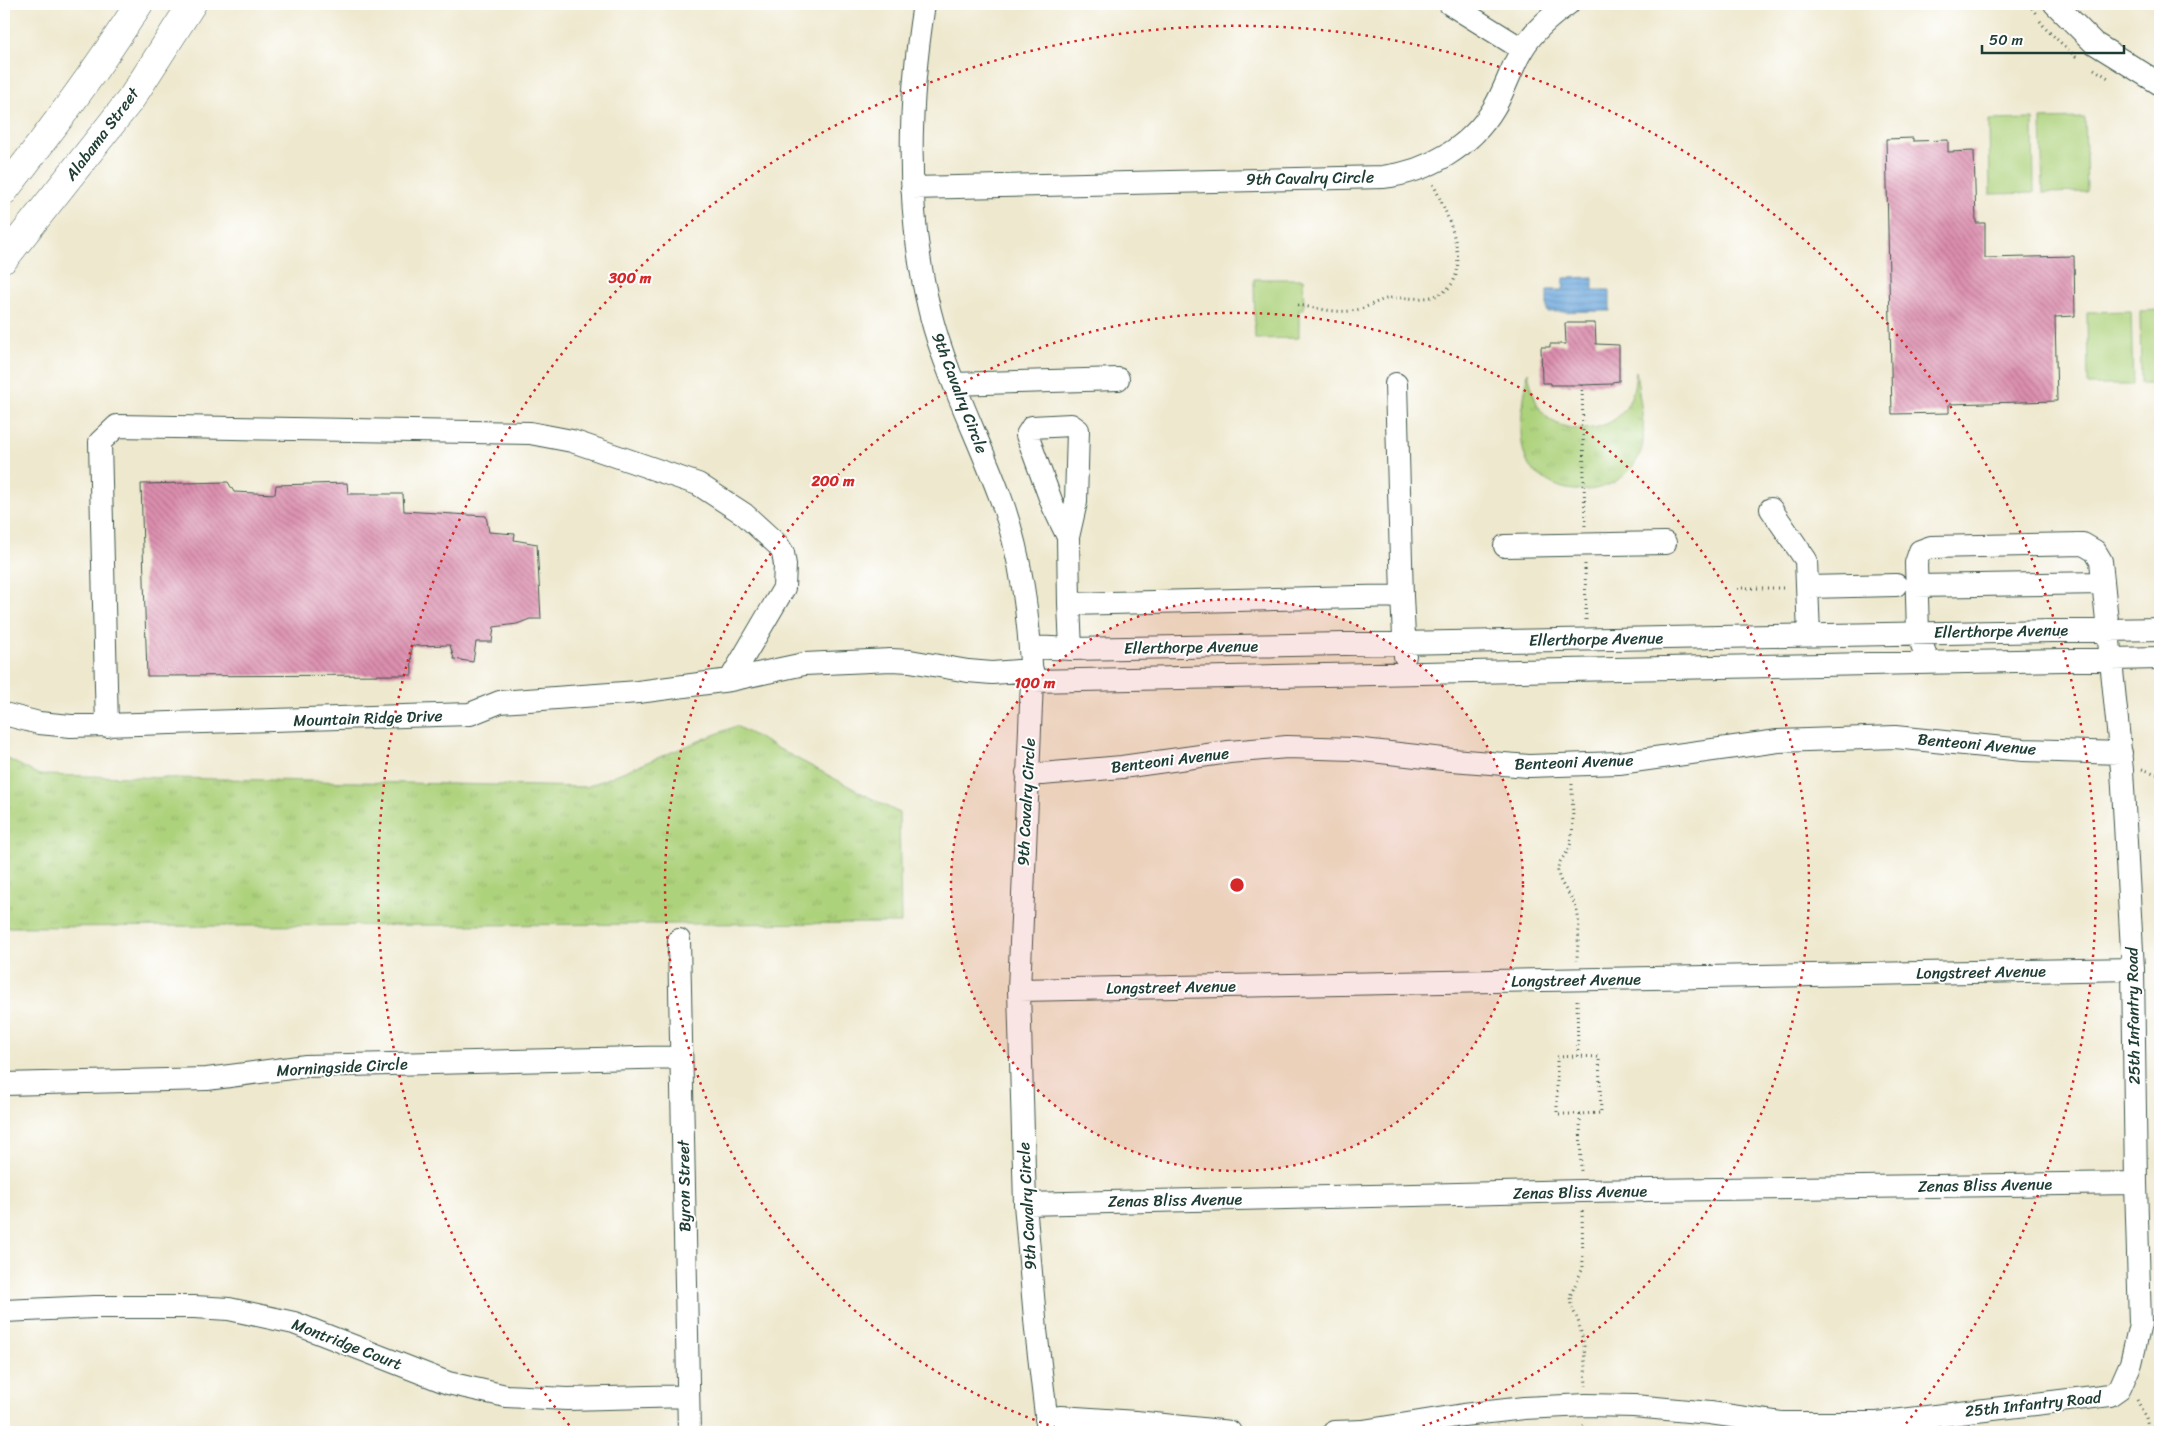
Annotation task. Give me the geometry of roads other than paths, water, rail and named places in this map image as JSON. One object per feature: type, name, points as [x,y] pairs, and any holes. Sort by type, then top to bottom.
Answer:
[{"type":"main road","points":[[4,190],[64,115],[139,4]]},
{"type":"main road","name":"Alabama Street","points":[[4,259],[131,100],[192,4]]},
{"type":"street","name":"9th Cavalry Circle","points":[[924,4],[918,44],[912,117],[912,188],[920,259],[930,312],[954,384],[1001,500],[1019,564],[1032,647],[1019,990],[1025,1204],[1047,1426]]},
{"type":"street","points":[[1450,4],[1522,49]]},
{"type":"street","name":"9th Cavalry Circle","points":[[912,188],[1383,177],[1402,174],[1424,167],[1454,150],[1475,131],[1494,109],[1522,49],[1540,26],[1568,4]]},
{"type":"street","points":[[2055,4],[2094,43],[2160,84]]},
{"type":"street","points":[[954,384],[1118,379]]},
{"type":"street","points":[[1396,384],[1406,673]]},
{"type":"street","points":[[107,726],[100,442],[117,426],[530,433],[572,441],[698,484],[744,514],[778,545],[783,553],[784,588],[730,680]]},
{"type":"street","points":[[1771,508],[1806,560],[1809,636]]},
{"type":"street","points":[[1068,537],[1071,649]]},
{"type":"street","points":[[1505,546],[1665,543]]},
{"type":"street","name":"25th Infantry Road","points":[[1334,1432],[1363,1431],[1463,1415],[1524,1408],[1586,1405],[1634,1406],[1710,1413],[1781,1423],[1877,1423],[2110,1395],[2120,1388],[2131,1364],[2140,1324],[2133,969],[2128,760],[2112,659],[2101,561],[2095,551],[2084,544],[1932,547],[1920,551],[1906,586]]},
{"type":"street","points":[[1808,587],[2104,583]]},
{"type":"street","points":[[1906,586],[1918,633],[1928,662]]},
{"type":"street","points":[[1069,604],[1402,596]]},
{"type":"street","name":"Ellerthorpe Avenue","points":[[1032,647],[1071,649],[2160,628]]},
{"type":"street","name":"Ellerthorpe Avenue","points":[[730,680],[804,664],[892,660],[910,661],[968,671],[1032,675],[1406,673],[2160,658]]},
{"type":"street","name":"Mountain Ridge Drive","points":[[4,714],[40,723],[72,726],[107,726],[470,714],[500,702],[638,692],[730,680]]},
{"type":"street","name":"Benteoni Avenue","points":[[1027,773],[1042,774],[1122,767],[1229,752],[1287,748],[1354,749],[1529,766],[1572,766],[1619,763],[1778,742],[1895,737],[2128,760]]},
{"type":"street","name":"Byron Street","points":[[678,940],[689,1432]]},
{"type":"street","name":"Longstreet Avenue","points":[[1019,990],[2133,969]]},
{"type":"street","name":"Morningside Circle","points":[[4,1084],[207,1079],[306,1066],[681,1057]]},
{"type":"street","name":"Zenas Bliss Avenue","points":[[1025,1204],[2136,1183]]},
{"type":"street","name":"Montridge Court","points":[[4,1311],[94,1307],[229,1309],[294,1323],[448,1384],[506,1396],[567,1399],[688,1396]]},
{"type":"street","points":[[1047,1426],[1061,1417],[1136,1422],[1230,1432]]},
{"type":"water","points":[[1593,277],[1593,290],[1610,290],[1610,311],[1547,312],[1547,290],[1563,290],[1564,278]]}]
